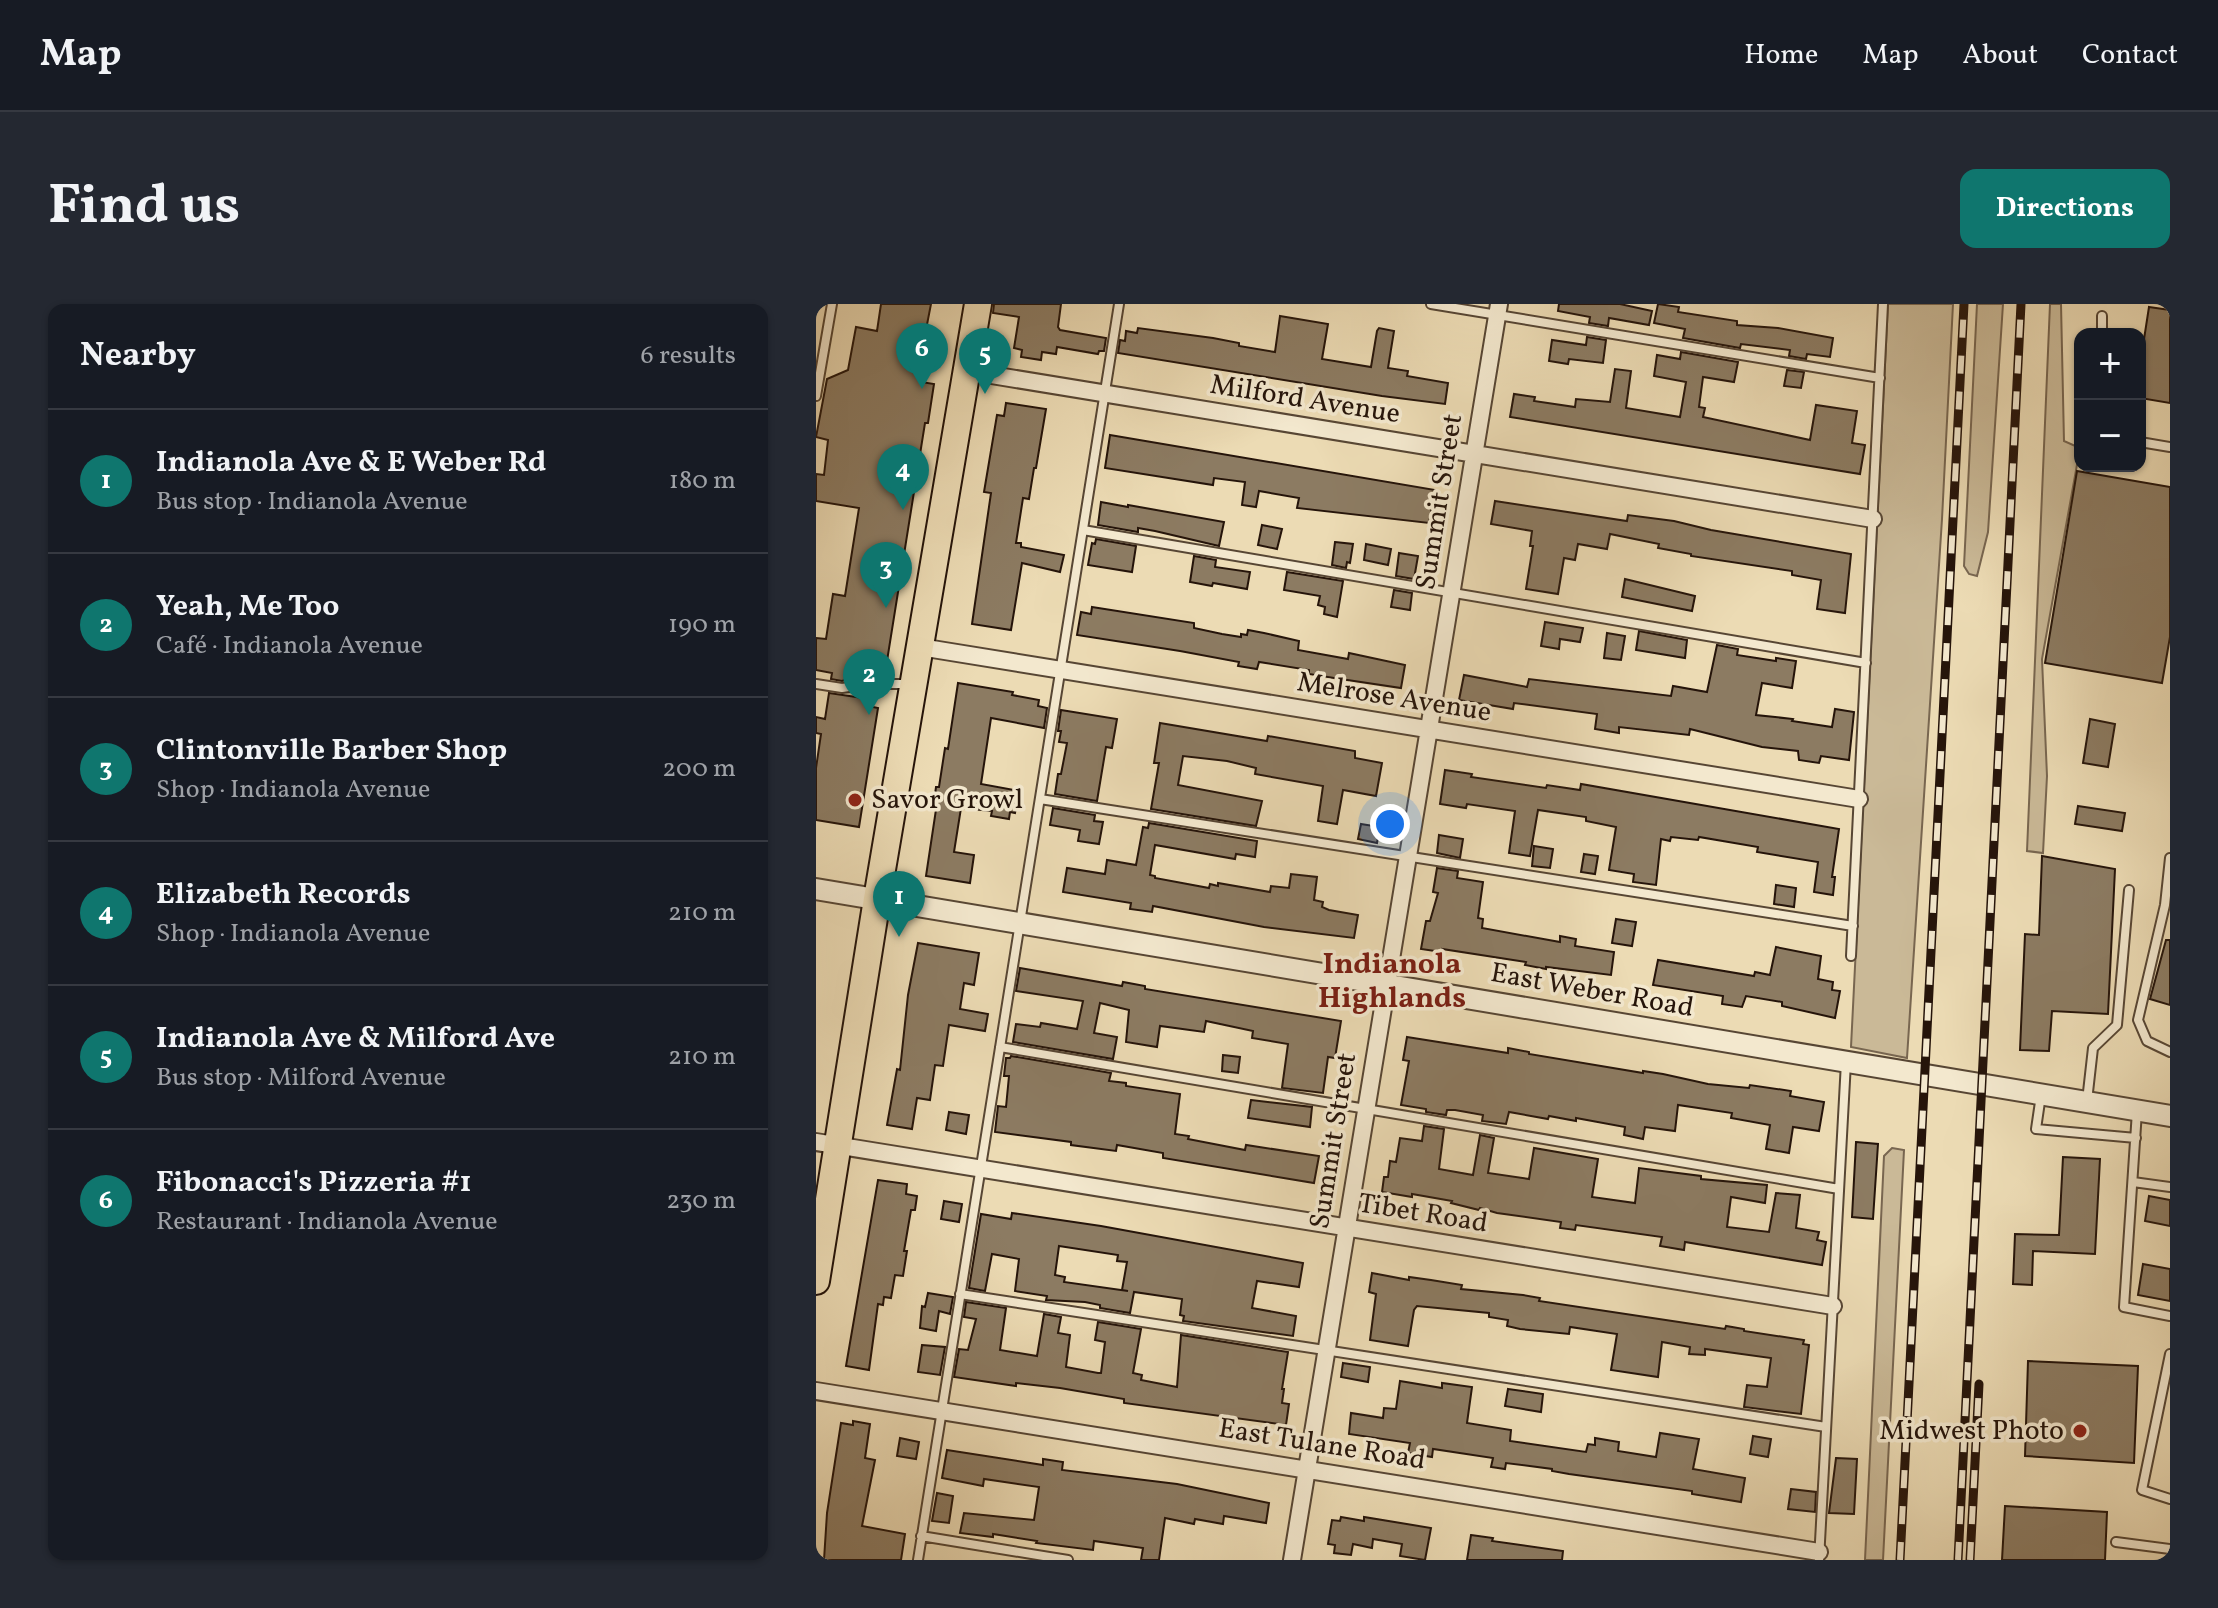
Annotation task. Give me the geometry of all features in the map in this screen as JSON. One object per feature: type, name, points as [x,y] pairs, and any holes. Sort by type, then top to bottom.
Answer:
[{"type":"main road","points":[[816,1281],[827,1144],[877,899],[978,304]]},
{"type":"street","name":"Summit Street","points":[[1292,1560],[1498,309]]},
{"type":"street","name":"Milford Avenue","points":[[967,371],[1873,519]]},
{"type":"street","name":"Melrose Avenue","points":[[920,647],[1859,799]]},
{"type":"street","name":"East Weber Road","points":[[816,889],[2170,1116]]},
{"type":"street","name":"Tibet Road","points":[[827,1144],[1833,1306]]},
{"type":"street","name":"East Tulane Road","points":[[816,1391],[1306,1469],[1819,1556]]},
{"type":"lane","points":[[816,396],[832,304]]},
{"type":"lane","points":[[918,1560],[1119,304]]},
{"type":"lane","points":[[1431,304],[1498,309],[1880,378]]},
{"type":"lane","points":[[1851,956],[1883,304]]},
{"type":"lane","points":[[2102,316],[2102,328]]},
{"type":"lane","points":[[2146,443],[2170,447]]},
{"type":"lane","points":[[1083,530],[1866,663]]},
{"type":"lane","points":[[816,684],[842,688],[870,684],[913,684]]},
{"type":"lane","points":[[1040,799],[1853,926]]},
{"type":"lane","points":[[2170,858],[2165,905],[2138,1020],[2147,1041],[2170,1052]]},
{"type":"lane","points":[[2087,1102],[2093,1048],[2117,1025],[2129,890]]},
{"type":"lane","points":[[1000,1047],[1839,1189]]},
{"type":"lane","points":[[1819,1556],[1846,1062]]},
{"type":"lane","points":[[2041,1095],[2036,1129],[2136,1138]]},
{"type":"lane","points":[[2138,1111],[2124,1307],[2170,1316]]},
{"type":"lane","points":[[2133,1182],[2170,1187]]},
{"type":"lane","points":[[960,1294],[1826,1427]]},
{"type":"lane","points":[[2170,1354],[2142,1490],[2170,1499]]},
{"type":"lane","points":[[921,1536],[1068,1560]]},
{"type":"lane","points":[[2116,1542],[2170,1549]]},
{"type":"shaded area","points":[[1888,304],[1953,304],[1907,1058],[1851,1047]]},
{"type":"shaded area","points":[[1977,304],[2003,304],[1988,532],[1977,576],[1969,574],[1964,566]]},
{"type":"shaded area","points":[[2050,304],[2061,304],[2064,441],[2074,445],[2076,472],[2042,659],[2047,776],[2043,853],[2027,851]]},
{"type":"shaded area","points":[[1892,1148],[1904,1150],[1883,1560],[1865,1560],[1884,1156]]},
{"type":"building","points":[[881,304],[931,304],[924,340],[929,340],[921,382],[934,384],[887,661],[875,671],[848,666],[845,680],[842,681],[831,679],[832,673],[816,670],[816,638],[826,639],[833,594],[845,596],[859,508],[816,501],[816,474],[824,475],[828,440],[816,437],[827,379],[848,370],[856,327],[877,331]]},
{"type":"building","points":[[994,304],[1061,304],[1060,330],[1106,338],[1104,351],[1098,354],[1057,347],[1056,354],[1042,352],[1041,360],[1021,357],[1022,350],[1014,348],[1019,317],[993,313]]},
{"type":"building","points":[[1559,304],[1620,304],[1652,311],[1649,325],[1609,318],[1608,326],[1589,323],[1590,317],[1558,311]]},
{"type":"building","points":[[1658,304],[1679,307],[1678,312],[1737,321],[1737,325],[1778,328],[1833,338],[1830,357],[1807,354],[1806,359],[1789,356],[1790,350],[1741,344],[1740,348],[1683,338],[1685,329],[1654,323]]},
{"type":"building","points":[[2149,307],[2170,310],[2170,403],[2146,399],[2146,328]]},
{"type":"building","points":[[1280,316],[1328,324],[1322,359],[1371,367],[1377,331],[1379,328],[1394,331],[1388,368],[1408,371],[1407,376],[1448,383],[1445,404],[1118,353],[1120,340],[1125,341],[1126,331],[1137,333],[1138,328],[1213,338],[1275,352]]},
{"type":"building","points":[[1587,337],[1606,340],[1603,363],[1569,359],[1568,364],[1549,361],[1552,340],[1586,345]]},
{"type":"building","points":[[1681,352],[1738,362],[1734,382],[1703,377],[1699,407],[1705,408],[1703,417],[1810,440],[1816,405],[1857,411],[1852,443],[1865,445],[1860,474],[1510,417],[1514,394],[1535,397],[1534,401],[1575,407],[1576,399],[1610,402],[1615,369],[1631,371],[1626,408],[1680,417],[1686,382],[1654,376],[1657,355],[1680,359]]},
{"type":"building","points":[[1787,370],[1804,372],[1801,388],[1784,386]]},
{"type":"building","points":[[1006,403],[1046,409],[1036,468],[1029,499],[1023,498],[1016,543],[1021,543],[1021,547],[1064,555],[1060,572],[1022,563],[1011,630],[972,624],[991,493],[984,492],[997,415],[1004,416]]},
{"type":"building","points":[[1110,435],[1435,490],[1429,523],[1297,508],[1299,498],[1259,491],[1256,507],[1242,505],[1245,482],[1214,478],[1213,485],[1105,468]]},
{"type":"building","points":[[2077,472],[2170,487],[2170,637],[2162,683],[2045,663]]},
{"type":"building","points":[[1495,501],[1627,521],[1628,515],[1674,521],[1851,554],[1845,613],[1817,609],[1821,580],[1792,575],[1792,571],[1691,556],[1658,548],[1659,544],[1610,534],[1607,549],[1578,544],[1575,560],[1564,558],[1558,594],[1526,589],[1533,546],[1530,546],[1532,531],[1491,524]]},
{"type":"building","points":[[1101,502],[1224,522],[1219,546],[1138,528],[1138,532],[1098,525]]},
{"type":"building","points":[[1262,525],[1282,529],[1277,549],[1258,545]]},
{"type":"building","points":[[1096,539],[1136,546],[1132,572],[1088,565],[1092,543],[1095,544]]},
{"type":"building","points":[[1335,542],[1353,544],[1350,563],[1347,562],[1346,568],[1332,565]]},
{"type":"building","points":[[1366,544],[1391,549],[1388,565],[1364,560]]},
{"type":"building","points":[[1399,553],[1418,556],[1414,579],[1396,576]]},
{"type":"building","points":[[1194,556],[1216,560],[1215,567],[1250,572],[1247,589],[1190,582]]},
{"type":"building","points":[[1287,572],[1343,581],[1337,617],[1324,614],[1325,607],[1318,605],[1320,596],[1284,590]]},
{"type":"building","points":[[1625,579],[1695,596],[1692,611],[1622,597]]},
{"type":"building","points":[[1394,590],[1412,593],[1410,610],[1391,607]]},
{"type":"building","points":[[1092,607],[1194,623],[1194,628],[1241,637],[1241,634],[1247,635],[1248,630],[1299,641],[1298,650],[1348,659],[1349,653],[1405,665],[1401,688],[1309,674],[1309,670],[1259,662],[1257,669],[1238,666],[1239,662],[1077,635],[1081,612],[1091,614]]},
{"type":"building","points":[[1545,622],[1583,628],[1580,642],[1560,639],[1559,649],[1541,646]]},
{"type":"building","points":[[1639,631],[1687,640],[1685,658],[1636,650]]},
{"type":"building","points":[[1607,633],[1625,636],[1621,660],[1604,658]]},
{"type":"building","points":[[1717,645],[1738,649],[1737,655],[1796,661],[1792,688],[1762,683],[1756,715],[1832,727],[1835,709],[1854,712],[1849,760],[1821,756],[1819,763],[1799,760],[1798,751],[1762,747],[1690,729],[1689,735],[1619,727],[1619,733],[1595,729],[1597,714],[1514,703],[1513,709],[1459,700],[1464,675],[1527,687],[1529,679],[1671,696],[1673,686],[1707,692]]},
{"type":"building","points":[[958,683],[1013,692],[1012,695],[1039,700],[1038,706],[1047,708],[1044,728],[991,718],[981,784],[1019,791],[1015,813],[1010,812],[1009,819],[991,816],[992,811],[961,808],[954,852],[974,855],[970,883],[926,876],[937,803],[934,802],[936,787],[939,787],[945,748],[948,749]]},
{"type":"building","points":[[829,693],[870,699],[868,706],[878,708],[859,827],[816,820],[816,768],[821,734],[816,733],[816,717],[825,719]]},
{"type":"building","points":[[1061,710],[1117,719],[1112,748],[1106,747],[1097,801],[1055,794],[1067,743],[1059,742]]},
{"type":"building","points":[[2090,719],[2115,724],[2108,767],[2083,763]]},
{"type":"building","points":[[1160,723],[1267,741],[1268,736],[1355,751],[1355,758],[1382,763],[1376,796],[1343,790],[1337,824],[1318,821],[1323,786],[1255,774],[1256,768],[1227,761],[1183,756],[1178,785],[1262,801],[1256,826],[1151,809],[1159,763],[1154,763]]},
{"type":"building","points":[[1445,770],[1546,788],[1547,785],[1580,790],[1581,784],[1839,829],[1832,877],[1835,877],[1833,895],[1814,892],[1818,862],[1757,852],[1758,847],[1699,837],[1698,840],[1661,839],[1656,885],[1633,882],[1634,874],[1609,870],[1616,827],[1586,821],[1586,817],[1538,810],[1530,856],[1509,853],[1515,811],[1467,804],[1466,808],[1440,804]]},
{"type":"building","points":[[2078,806],[2125,813],[2122,831],[2075,824]]},
{"type":"building","points":[[1053,808],[1095,815],[1094,821],[1103,822],[1099,844],[1078,841],[1080,830],[1050,825]]},
{"type":"building","points":[[1149,823],[1257,841],[1255,857],[1236,854],[1235,859],[1155,845],[1150,875],[1155,878],[1209,888],[1210,884],[1218,886],[1218,883],[1270,892],[1271,886],[1289,888],[1291,874],[1317,877],[1314,900],[1323,902],[1322,907],[1329,910],[1358,915],[1354,938],[1264,927],[1153,906],[1152,912],[1130,909],[1131,903],[1063,892],[1067,868],[1105,874],[1107,860],[1136,865],[1143,827],[1148,828]]},
{"type":"building","points":[[1361,824],[1380,827],[1377,843],[1358,839]]},
{"type":"building","points":[[1439,835],[1463,839],[1460,858],[1437,853]]},
{"type":"building","points":[[1534,846],[1553,849],[1550,868],[1532,866]]},
{"type":"building","points":[[1584,854],[1598,856],[1595,874],[1581,872]]},
{"type":"building","points":[[2042,856],[2115,869],[2108,1014],[2052,1011],[2049,1051],[2020,1050],[2025,934],[2039,935]]},
{"type":"building","points":[[1437,868],[1458,871],[1457,878],[1483,882],[1478,918],[1483,919],[1482,928],[1560,942],[1560,936],[1576,939],[1575,946],[1614,952],[1611,975],[1546,969],[1525,965],[1526,962],[1442,949],[1442,952],[1421,949],[1426,921],[1430,921],[1438,893],[1433,892]]},
{"type":"building","points":[[1776,885],[1796,888],[1794,907],[1774,904]]},
{"type":"building","points":[[1616,919],[1636,922],[1632,946],[1612,943]]},
{"type":"building","points":[[2166,940],[2170,940],[2170,1005],[2150,999]]},
{"type":"building","points":[[918,943],[979,953],[974,985],[964,983],[960,1009],[988,1014],[985,1031],[949,1025],[943,1066],[935,1065],[930,1100],[917,1098],[912,1129],[887,1125],[897,1069],[900,1070],[908,995]]},
{"type":"building","points":[[1776,947],[1821,956],[1818,979],[1833,982],[1832,990],[1840,991],[1835,1018],[1782,1006],[1782,1002],[1746,996],[1742,1007],[1722,1004],[1723,996],[1653,985],[1658,960],[1754,976],[1755,972],[1770,975]]},
{"type":"building","points":[[1020,968],[1122,986],[1123,982],[1145,986],[1145,989],[1341,1021],[1335,1058],[1328,1057],[1323,1093],[1282,1088],[1288,1044],[1252,1038],[1253,1031],[1206,1021],[1204,1032],[1160,1026],[1157,1047],[1126,1042],[1129,1010],[1100,1003],[1094,1033],[1117,1037],[1113,1059],[1013,1042],[1016,1024],[1040,1027],[1041,1023],[1077,1029],[1083,1001],[1016,991]]},
{"type":"building","points":[[1407,1037],[1508,1053],[1508,1048],[1708,1084],[1749,1088],[1750,1085],[1791,1091],[1790,1096],[1824,1102],[1819,1131],[1793,1127],[1789,1153],[1766,1149],[1770,1125],[1731,1118],[1732,1113],[1678,1105],[1675,1131],[1645,1127],[1643,1139],[1624,1135],[1625,1127],[1576,1118],[1576,1121],[1549,1116],[1548,1119],[1509,1112],[1506,1124],[1482,1121],[1483,1115],[1455,1110],[1447,1110],[1446,1115],[1426,1112],[1426,1109],[1401,1105],[1409,1061],[1403,1060]]},
{"type":"building","points":[[1223,1055],[1240,1057],[1238,1073],[1222,1071]]},
{"type":"building","points":[[1011,1056],[1111,1073],[1109,1081],[1180,1094],[1175,1134],[1245,1150],[1246,1145],[1319,1156],[1314,1183],[1163,1158],[1163,1153],[1117,1145],[1116,1151],[995,1132],[998,1106],[1006,1107],[1009,1076],[1004,1076],[1006,1058]]},
{"type":"building","points":[[1251,1100],[1312,1107],[1310,1127],[1248,1118]]},
{"type":"building","points":[[949,1112],[969,1115],[966,1134],[946,1130]]},
{"type":"building","points":[[1424,1126],[1444,1129],[1439,1169],[1473,1175],[1480,1135],[1494,1138],[1488,1173],[1529,1179],[1534,1148],[1598,1159],[1592,1197],[1635,1203],[1639,1168],[1701,1176],[1701,1179],[1767,1185],[1765,1203],[1731,1197],[1727,1227],[1769,1232],[1776,1193],[1800,1195],[1796,1228],[1819,1232],[1817,1240],[1826,1242],[1822,1265],[1685,1242],[1684,1250],[1660,1246],[1662,1237],[1576,1225],[1575,1230],[1560,1228],[1561,1222],[1479,1210],[1452,1201],[1412,1194],[1412,1197],[1382,1192],[1390,1161],[1396,1162],[1400,1138],[1422,1141]]},
{"type":"building","points":[[1856,1142],[1878,1144],[1873,1219],[1852,1217]]},
{"type":"building","points":[[2063,1157],[2100,1159],[2095,1254],[2033,1251],[2032,1285],[2013,1284],[2015,1234],[2059,1235]]},
{"type":"building","points":[[878,1180],[907,1184],[906,1194],[917,1196],[915,1210],[911,1210],[903,1276],[895,1275],[891,1298],[884,1297],[883,1305],[878,1304],[869,1370],[846,1366]]},
{"type":"building","points":[[2149,1196],[2170,1200],[2170,1226],[2145,1221]]},
{"type":"building","points":[[944,1201],[962,1204],[959,1222],[941,1219]]},
{"type":"building","points":[[1012,1213],[1101,1226],[1303,1263],[1299,1287],[1257,1281],[1252,1308],[1296,1316],[1293,1336],[1183,1321],[1184,1316],[1180,1315],[1182,1299],[1134,1292],[1130,1313],[1085,1302],[1046,1300],[1047,1296],[1015,1291],[1019,1259],[992,1254],[985,1291],[969,1288],[981,1214],[1011,1219]],"holes":[[[1059,1246],[1118,1255],[1117,1261],[1127,1262],[1122,1290],[1128,1291],[1064,1282],[1065,1277],[1055,1275]]]},
{"type":"building","points":[[2143,1264],[2170,1269],[2170,1301],[2138,1295]]},
{"type":"building","points":[[1372,1273],[1804,1340],[1803,1344],[1809,1345],[1801,1414],[1744,1407],[1747,1385],[1767,1387],[1771,1358],[1705,1349],[1705,1355],[1689,1354],[1690,1347],[1662,1342],[1658,1377],[1611,1370],[1617,1334],[1570,1327],[1569,1334],[1520,1329],[1507,1326],[1508,1320],[1489,1317],[1489,1313],[1417,1306],[1408,1346],[1370,1340],[1376,1294],[1369,1292]]},
{"type":"building","points":[[928,1293],[953,1297],[950,1314],[939,1311],[936,1331],[920,1328],[922,1306],[925,1307]]},
{"type":"building","points":[[966,1302],[1006,1308],[1000,1350],[1037,1356],[1044,1314],[1061,1317],[1058,1333],[1070,1335],[1066,1367],[1098,1373],[1101,1373],[1105,1342],[1095,1340],[1098,1322],[1141,1329],[1133,1373],[1142,1375],[1141,1380],[1177,1387],[1181,1335],[1288,1352],[1282,1389],[1282,1403],[1289,1404],[1286,1425],[1124,1403],[1124,1399],[1060,1388],[1016,1383],[1016,1386],[954,1377],[959,1349],[968,1350],[976,1319],[964,1317]]},
{"type":"building","points":[[922,1345],[945,1347],[940,1375],[918,1372]]},
{"type":"building","name":"Midwest Photo","points":[[2028,1361],[2138,1366],[2134,1463],[2025,1456]]},
{"type":"building","points":[[1343,1363],[1370,1367],[1368,1382],[1341,1377]]},
{"type":"building","points":[[1400,1381],[1442,1388],[1442,1383],[1472,1387],[1467,1423],[1511,1430],[1510,1441],[1586,1452],[1588,1444],[1595,1445],[1595,1438],[1619,1442],[1618,1451],[1656,1457],[1660,1433],[1699,1439],[1693,1469],[1745,1478],[1741,1502],[1692,1494],[1692,1491],[1552,1469],[1506,1463],[1505,1469],[1491,1467],[1493,1458],[1433,1449],[1432,1457],[1408,1453],[1410,1443],[1349,1434],[1351,1413],[1383,1418],[1384,1408],[1396,1409]]},
{"type":"building","points":[[1508,1389],[1543,1394],[1541,1412],[1505,1406]]},
{"type":"building","points":[[853,1421],[870,1424],[865,1458],[875,1460],[862,1526],[905,1534],[901,1560],[824,1560],[827,1513],[841,1423],[853,1425]]},
{"type":"building","points":[[1753,1436],[1771,1439],[1768,1457],[1750,1454]]},
{"type":"building","points":[[900,1438],[919,1442],[916,1459],[897,1456]]},
{"type":"building","points":[[947,1450],[1043,1465],[1043,1459],[1063,1462],[1062,1470],[1177,1484],[1269,1503],[1266,1523],[1224,1516],[1223,1524],[1195,1519],[1194,1524],[1165,1518],[1159,1560],[1141,1560],[1143,1548],[1094,1541],[1093,1550],[993,1534],[993,1537],[960,1533],[964,1513],[1034,1520],[1039,1487],[984,1479],[983,1486],[942,1478]]},
{"type":"building","points":[[1836,1458],[1857,1459],[1854,1514],[1829,1513]]},
{"type":"building","points":[[1791,1489],[1816,1492],[1815,1512],[1788,1509]]},
{"type":"building","points":[[937,1493],[953,1496],[949,1523],[932,1521]]},
{"type":"building","points":[[2005,1506],[2107,1512],[2105,1560],[2002,1560]]},
{"type":"building","points":[[1341,1517],[1364,1521],[1364,1517],[1431,1528],[1425,1560],[1400,1556],[1402,1544],[1373,1539],[1372,1548],[1353,1544],[1351,1555],[1334,1553],[1335,1545],[1328,1544],[1332,1520],[1340,1521]]},
{"type":"building","points":[[1471,1535],[1563,1551],[1562,1560],[1467,1560]]},
{"type":"railway","points":[[1900,1560],[1964,304]]},
{"type":"railway","points":[[1958,1560],[2021,304]]},
{"type":"railway","points":[[1970,1560],[1979,1384]]},
{"type":"place","name":"Fibonacci's Pizzeria #1","points":[[922,389]]},
{"type":"place","name":"Indianola Ave & Milford Ave","points":[[985,394]]},
{"type":"place","name":"Elizabeth Records","points":[[903,510]]},
{"type":"place","name":"Clintonville Barber Shop","points":[[886,608]]},
{"type":"place","name":"Yeah, Me Too","points":[[869,715]]},
{"type":"place","name":"Savor Growl","points":[[855,800]]},
{"type":"place","name":"Indianola Ave & E Weber Rd","points":[[899,937]]},
{"type":"place","name":"Midwest Photo","points":[[2080,1431]]},
{"type":"district","name":"Indianola Highlands","points":[[1392,982]]}]
